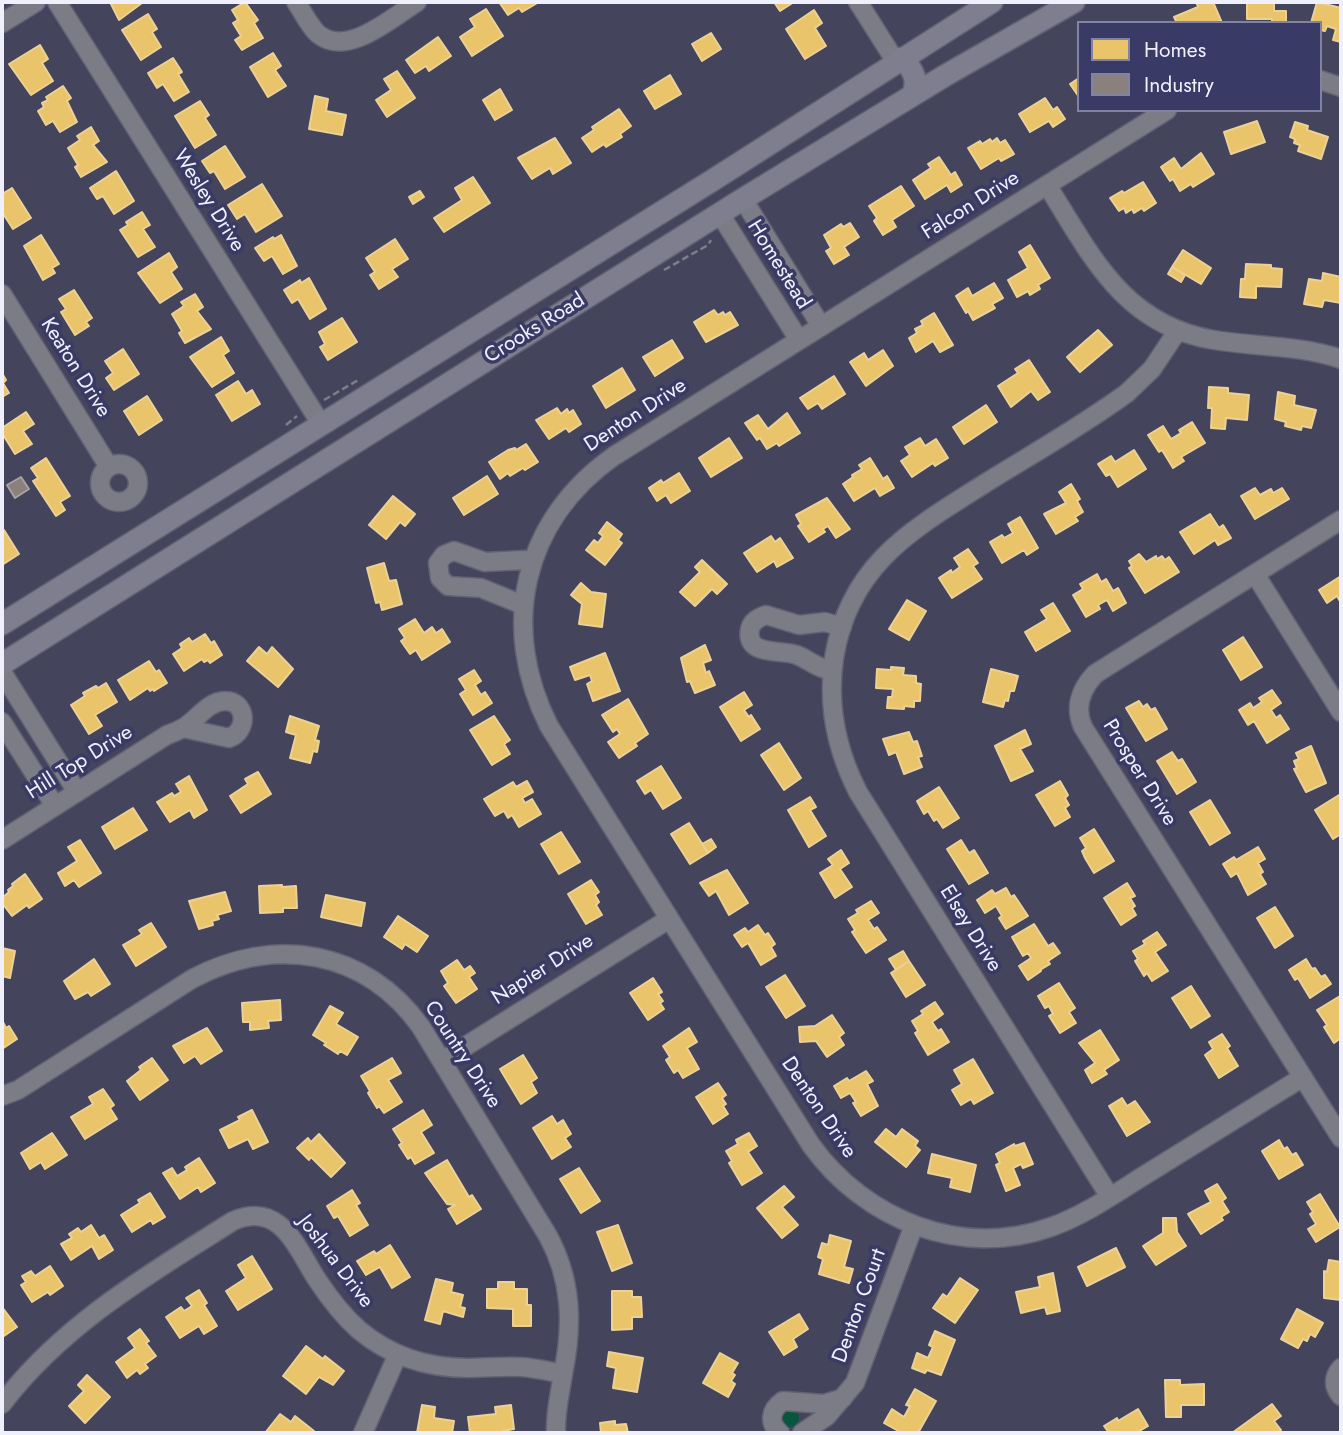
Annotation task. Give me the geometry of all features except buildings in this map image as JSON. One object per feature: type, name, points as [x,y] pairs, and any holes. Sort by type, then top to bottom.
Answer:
[{"type":"main road","name":"Crooks Road","points":[[2,624],[713,180],[992,2]]},
{"type":"main road","name":"Crooks Road","points":[[2,664],[743,199],[1074,2]]},
{"type":"main road","points":[[899,60],[915,75],[917,82],[912,96]]},
{"type":"main road","points":[[713,180],[712,200],[720,214]]},
{"type":"main road","points":[[323,423],[335,428],[338,439],[333,456]]},
{"type":"street","points":[[2,23],[36,2]]},
{"type":"street","name":"Wesley Drive","points":[[57,2],[323,423]]},
{"type":"street","points":[[296,2],[316,32],[334,42],[356,39],[417,2]]},
{"type":"street","points":[[858,2],[899,60]]},
{"type":"street","points":[[1322,81],[1341,87]]},
{"type":"street","name":"Falcon Drive","points":[[799,340],[1164,112]]},
{"type":"street","points":[[1047,185],[1099,268],[1117,290],[1151,317],[1178,330],[1214,340],[1305,349],[1341,359]]},
{"type":"street","name":"Homestead","points":[[743,199],[821,326]]},
{"type":"street","name":"Homestead","points":[[720,214],[799,340]]},
{"type":"street","name":"Keaton Drive","points":[[2,294],[109,467]]},
{"type":"street","name":"Elsey Drive","points":[[1110,1197],[858,792],[837,742],[832,713],[832,671],[842,626],[859,589],[898,542],[926,521],[1127,393],[1152,369],[1178,330]]},
{"type":"street","name":"Denton Drive","points":[[799,340],[614,456],[590,474],[557,512],[532,563],[523,605],[524,650],[527,670],[540,708],[669,919],[822,1160],[865,1200],[914,1225],[956,1236],[1013,1236],[1063,1223],[1110,1197],[1303,1077]]},
{"type":"street","name":"Prosper Drive","points":[[1341,520],[1096,674],[1082,693],[1079,710],[1083,727],[1341,1138]]},
{"type":"street","points":[[523,605],[481,588],[448,586],[440,578],[438,563],[444,555],[454,551],[485,562],[532,563]]},
{"type":"street","points":[[1255,574],[1341,712]]},
{"type":"street","points":[[832,671],[817,667],[792,654],[760,649],[752,642],[750,632],[755,621],[766,615],[799,625],[825,622],[842,626]]},
{"type":"street","points":[[2,672],[77,792]]},
{"type":"street","points":[[2,722],[55,806]]},
{"type":"street","name":"Hill Top Drive","points":[[2,840],[167,735],[183,728]]},
{"type":"street","name":"Napier Drive","points":[[442,1061],[669,919]]},
{"type":"street","name":"Country Drive","points":[[2,1096],[18,1090],[215,967],[241,958],[273,953],[300,954],[327,959],[373,980],[407,1009],[442,1061],[548,1236],[559,1260],[570,1307],[570,1334],[557,1402],[556,1433]]},
{"type":"street","name":"Joshua Drive","points":[[2,1404],[52,1349],[106,1303],[233,1221],[248,1216],[262,1217],[281,1225],[339,1310],[368,1336],[398,1354],[423,1363],[446,1367],[524,1367],[563,1374]]},
{"type":"street","name":"Denton Court","points":[[802,1433],[816,1426],[843,1398],[861,1372],[914,1225]]},
{"type":"street","points":[[363,1433],[398,1354]]},
{"type":"street","points":[[1341,1368],[1335,1379],[1335,1386],[1341,1396]]},
{"type":"street","points":[[780,1433],[773,1425],[772,1415],[783,1401],[824,1404],[843,1398]]},
{"type":"green space","points":[[786,1409],[794,1409],[799,1418],[797,1425],[786,1427],[781,1422],[781,1414]]}]
